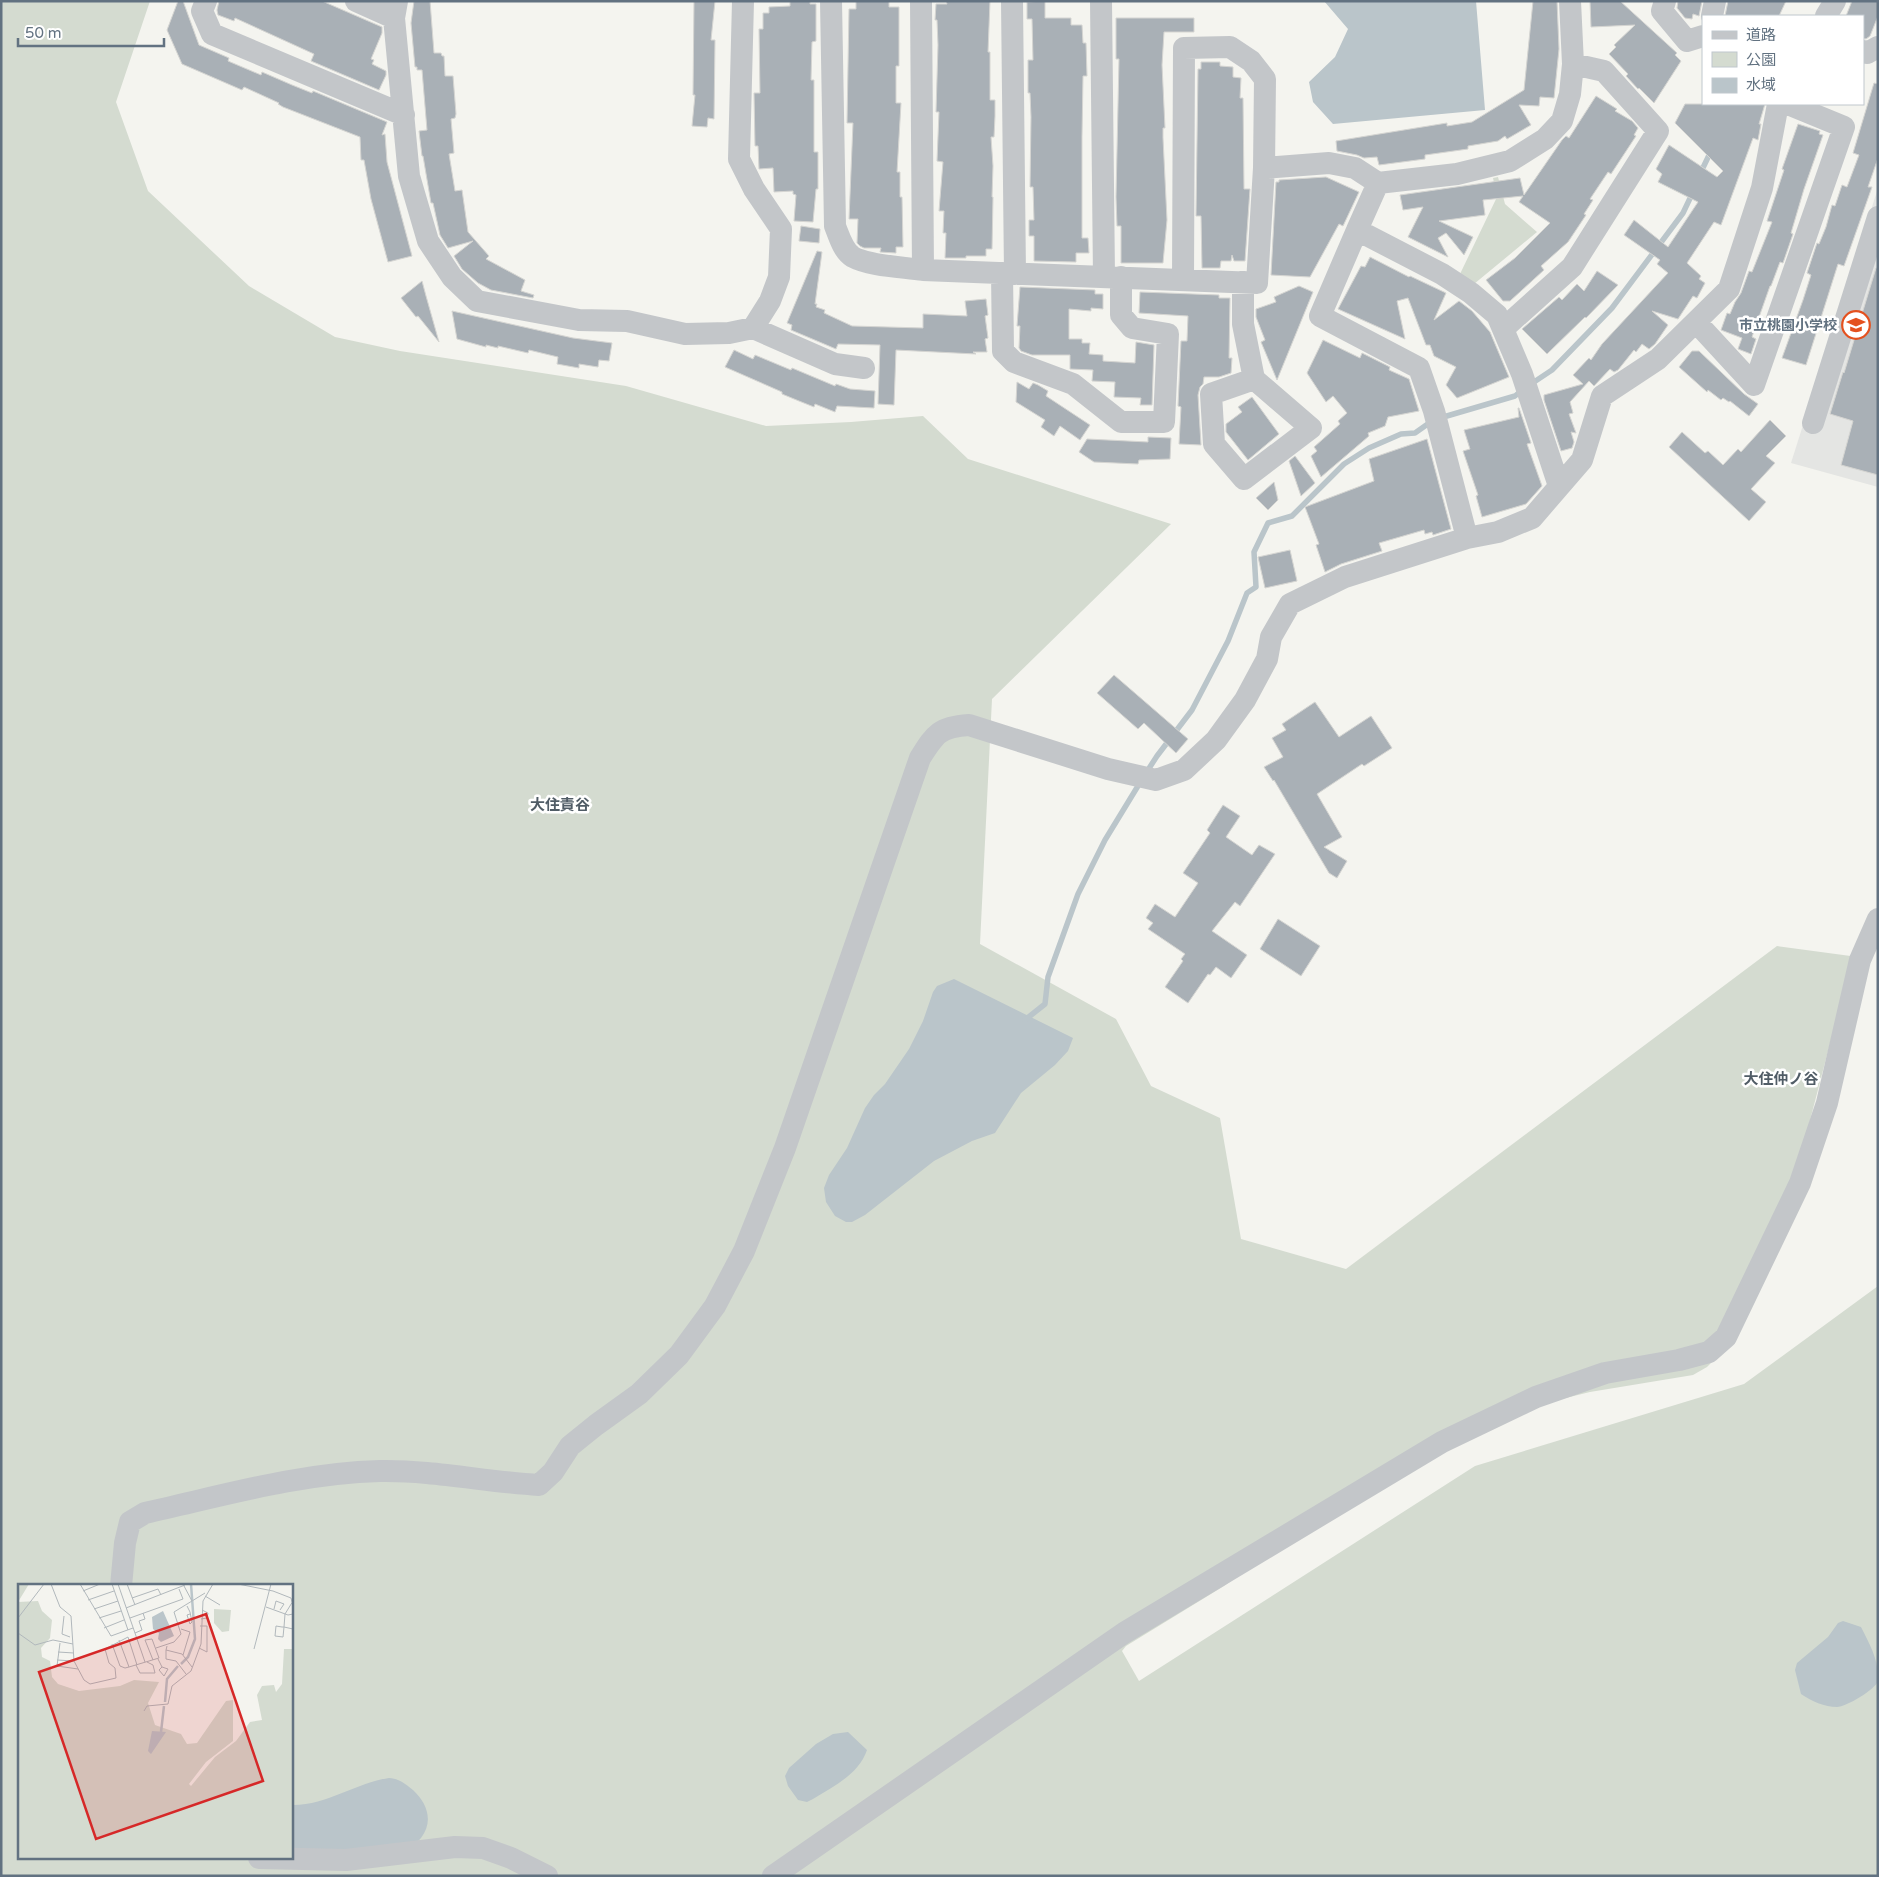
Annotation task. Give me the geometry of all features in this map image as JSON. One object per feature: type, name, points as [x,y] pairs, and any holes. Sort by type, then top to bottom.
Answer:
[{"type":"street","points":[[206,1],[202,11],[212,34],[404,115]]},
{"type":"street","points":[[356,1],[396,10],[409,176],[428,242],[452,277],[477,301],[579,320],[627,321],[685,334],[729,333],[753,328],[835,364],[864,368]]},
{"type":"street","points":[[743,1],[739,160],[754,189],[780,229],[779,277],[770,301],[753,328]]},
{"type":"street","points":[[831,1],[835,226],[842,243],[852,256],[876,263],[924,270],[1257,283],[1264,168],[1265,79],[1251,61],[1230,47],[1184,48],[1184,279]]},
{"type":"street","points":[[921,1],[924,270]]},
{"type":"street","points":[[1012,1],[1008,274],[1003,351],[1014,362],[1073,384],[1121,422],[1164,422],[1168,334],[1132,328],[1121,315],[1112,277],[1101,1]]},
{"type":"street","points":[[1264,168],[1329,163],[1355,168],[1378,183],[1457,174],[1510,160],[1545,139],[1562,121],[1570,94],[1573,64],[1570,1]]},
{"type":"street","points":[[1665,1],[1662,11],[1687,41],[1702,36]]},
{"type":"street","points":[[1712,15],[1715,1]]},
{"type":"street","points":[[1827,15],[1834,1]]},
{"type":"street","points":[[1864,52],[1867,53],[1878,47]]},
{"type":"street","points":[[1504,330],[1572,267],[1658,131],[1604,71],[1573,64]]},
{"type":"street","points":[[120,1584],[125,1543],[130,1522],[145,1513],[304,1478],[380,1471],[428,1473],[539,1485],[553,1472],[570,1446],[639,1394],[679,1355],[715,1306],[744,1251],[775,1174],[920,758],[934,736],[950,726],[968,725],[1108,769],[1156,780],[1184,770],[1216,740],[1245,700],[1267,659],[1270,637],[1290,604],[1345,577],[1467,538],[1498,532],[1532,518],[1582,460],[1602,396],[1658,359],[1729,289],[1762,188],[1778,105]]},
{"type":"street","points":[[1696,322],[1754,385],[1844,127],[1790,105]]},
{"type":"street","points":[[1378,183],[1320,316],[1419,368],[1434,411],[1467,538]]},
{"type":"street","points":[[1812,423],[1878,217]]},
{"type":"street","points":[[1357,230],[1442,274],[1471,292],[1497,315],[1522,374],[1559,486]]},
{"type":"street","points":[[1243,282],[1244,324],[1254,379],[1311,428],[1244,479],[1214,444],[1211,394],[1254,379]]},
{"type":"street","points":[[773,1876],[1124,1633],[1442,1442],[1536,1397],[1605,1373],[1680,1360],[1709,1352],[1726,1338],[1800,1183],[1828,1103],[1860,960],[1878,919]]},
{"type":"street","points":[[292,1859],[346,1860],[455,1847],[483,1848],[510,1858],[547,1876]]},
{"type":"shaded area","name":"市立桃園小学校","points":[[1878,188],[1878,487],[1791,463]]},
{"type":"green space","points":[[1,1],[150,1],[116,102],[148,191],[249,286],[335,337],[400,351],[626,386],[766,426],[923,416],[968,459],[1171,524],[992,699],[980,944],[1116,1019],[1151,1086],[1220,1118],[1241,1239],[1346,1269],[1777,946],[1858,957],[1840,1005],[1789,1201],[1728,1346],[1707,1367],[1693,1375],[1590,1392],[1533,1406],[1369,1484],[1224,1586],[1126,1646],[1122,1651],[1139,1681],[1475,1466],[1744,1384],[1878,1286],[1878,1876],[1,1876]]},
{"type":"green space","points":[[1498,177],[1505,204],[1537,232],[1474,284],[1460,274],[1497,197],[1493,178]]},
{"type":"water","points":[[1324,1],[1476,1],[1485,110],[1333,124],[1313,102],[1309,82],[1335,57],[1348,29]]},
{"type":"water","points":[[954,979],[1073,1038],[1068,1051],[1055,1065],[1021,1093],[995,1133],[972,1141],[934,1161],[865,1215],[852,1222],[846,1222],[835,1216],[826,1202],[824,1188],[829,1175],[847,1148],[865,1108],[885,1084],[909,1049],[923,1021],[933,992],[937,986]]},
{"type":"water","points":[[1843,1621],[1861,1627],[1871,1646],[1877,1666],[1878,1681],[1867,1693],[1853,1701],[1841,1706],[1832,1707],[1818,1703],[1801,1694],[1795,1670],[1797,1663],[1828,1637],[1838,1623]]},
{"type":"water","points":[[848,1732],[867,1750],[858,1766],[845,1779],[813,1799],[807,1802],[798,1800],[788,1786],[785,1776],[789,1768],[816,1744],[833,1734]]},
{"type":"water","points":[[389,1778],[399,1780],[418,1795],[425,1806],[428,1819],[425,1832],[418,1842],[405,1850],[292,1858],[292,1805],[316,1802]]},
{"type":"building","points":[[178,1],[183,1],[199,45],[229,58],[228,61],[261,75],[262,72],[312,93],[313,91],[387,122],[382,135],[385,134],[387,162],[412,256],[388,262],[371,199],[364,160],[361,160],[360,137],[283,107],[279,103],[244,87],[242,90],[182,64],[167,30]]},
{"type":"building","points":[[219,1],[322,1],[382,27],[382,33],[371,59],[374,60],[372,64],[386,71],[379,90],[311,61],[314,54],[235,18],[234,21],[218,15]]},
{"type":"building","points":[[414,1],[430,1],[434,53],[441,53],[444,56],[445,76],[453,76],[456,114],[455,118],[451,119],[454,153],[449,154],[455,191],[462,190],[468,232],[489,256],[486,259],[525,280],[521,291],[534,295],[533,298],[491,290],[478,283],[462,269],[454,256],[473,241],[448,248],[440,235],[433,203],[431,203],[419,131],[427,130],[422,70],[417,70],[417,67],[415,67],[411,23]]},
{"type":"building","points":[[694,1],[715,1],[711,40],[715,40],[714,119],[708,118],[707,127],[692,126],[695,95],[693,95]]},
{"type":"building","points":[[790,1],[810,1],[810,4],[816,4],[816,41],[812,42],[811,80],[814,80],[814,152],[818,152],[818,189],[816,189],[813,222],[794,221],[796,195],[793,194],[793,191],[774,192],[773,168],[759,169],[758,146],[755,146],[754,93],[760,93],[759,29],[763,29],[763,13],[769,13],[769,7],[790,6]]},
{"type":"building","points":[[856,1],[889,1],[889,7],[899,7],[899,66],[896,66],[896,103],[901,103],[897,172],[900,172],[900,197],[902,197],[903,247],[896,247],[896,253],[880,252],[881,248],[864,248],[860,246],[857,243],[858,219],[849,219],[853,123],[847,123],[849,9],[856,9]]},
{"type":"building","points":[[946,1],[990,1],[988,52],[990,52],[990,100],[995,100],[995,116],[994,137],[991,137],[993,166],[992,249],[986,249],[986,256],[945,258],[946,233],[943,233],[944,211],[939,211],[943,162],[937,161],[939,112],[936,112],[938,45],[937,20],[935,20],[936,4],[947,4]]},
{"type":"building","points":[[1045,1],[1045,18],[1071,18],[1071,25],[1082,25],[1083,43],[1086,43],[1087,76],[1083,76],[1082,238],[1088,238],[1089,253],[1076,253],[1076,262],[1034,261],[1034,236],[1029,236],[1029,220],[1034,220],[1033,187],[1030,187],[1031,117],[1030,93],[1028,93],[1028,60],[1033,60],[1032,19],[1027,19],[1027,2]]},
{"type":"building","points":[[1533,1],[1557,1],[1559,49],[1554,98],[1540,97],[1539,106],[1519,105],[1531,125],[1507,139],[1505,136],[1498,141],[1468,146],[1468,149],[1425,155],[1425,159],[1379,165],[1377,157],[1364,158],[1337,151],[1336,141],[1447,123],[1447,126],[1472,122],[1524,90]]},
{"type":"building","points":[[1590,1],[1620,1],[1677,53],[1675,55],[1681,61],[1654,103],[1626,76],[1628,74],[1609,54],[1616,47],[1614,45],[1635,25],[1591,27]]},
{"type":"building","points":[[1678,1],[1702,1],[1699,16],[1693,14],[1692,19],[1685,18],[1677,8]]},
{"type":"building","points":[[1728,1],[1786,1],[1779,15],[1725,15]]},
{"type":"building","points":[[1852,1],[1878,1],[1878,16],[1870,36],[1866,39],[1864,38],[1864,15],[1846,15]]},
{"type":"building","points":[[1116,18],[1194,18],[1194,32],[1164,32],[1162,65],[1165,128],[1163,128],[1163,138],[1167,220],[1163,263],[1121,263],[1121,226],[1117,226],[1116,197],[1119,59],[1116,59]]},
{"type":"building","points":[[1201,62],[1220,62],[1220,66],[1233,67],[1233,77],[1241,78],[1240,98],[1243,98],[1244,189],[1250,189],[1245,261],[1234,261],[1232,255],[1231,261],[1221,261],[1220,268],[1202,268],[1201,216],[1196,216],[1198,69],[1201,69]]},
{"type":"building","points":[[1874,83],[1878,84],[1878,158],[1868,187],[1872,187],[1844,266],[1838,264],[1806,365],[1782,358],[1811,275],[1807,273],[1817,243],[1819,244],[1832,205],[1835,206],[1842,185],[1847,187],[1859,155],[1853,153]]},
{"type":"building","points":[[1596,96],[1632,121],[1638,128],[1634,135],[1636,136],[1611,174],[1608,172],[1590,199],[1593,200],[1584,214],[1586,215],[1568,242],[1541,266],[1544,270],[1510,301],[1503,301],[1486,280],[1515,258],[1550,223],[1519,202],[1523,196],[1483,200],[1485,215],[1439,221],[1473,237],[1464,255],[1446,233],[1438,238],[1448,257],[1408,237],[1423,207],[1403,210],[1400,195],[1520,178],[1524,195],[1562,140],[1566,136],[1569,138]]},
{"type":"building","points":[[1685,104],[1765,105],[1759,124],[1761,124],[1758,140],[1753,138],[1721,225],[1714,222],[1687,263],[1701,276],[1699,279],[1705,283],[1697,298],[1693,296],[1678,319],[1652,311],[1668,325],[1655,344],[1649,349],[1642,344],[1636,352],[1634,350],[1618,370],[1614,372],[1610,369],[1594,386],[1589,381],[1570,402],[1573,413],[1569,414],[1576,433],[1571,432],[1574,442],[1572,448],[1561,451],[1544,395],[1583,384],[1573,375],[1589,358],[1591,360],[1602,344],[1668,273],[1657,264],[1660,260],[1624,235],[1634,220],[1668,247],[1698,202],[1658,182],[1662,174],[1656,169],[1669,145],[1717,177],[1723,171],[1675,123]]},
{"type":"building","points":[[1798,124],[1820,131],[1819,134],[1823,135],[1804,189],[1791,233],[1793,234],[1783,263],[1780,262],[1752,337],[1756,339],[1751,354],[1738,349],[1742,338],[1721,330],[1727,313],[1730,314],[1741,293],[1749,271],[1752,272],[1772,222],[1767,221],[1784,170],[1782,169]]},
{"type":"building","points":[[1326,177],[1359,192],[1343,226],[1339,224],[1310,277],[1271,275],[1276,182],[1279,182],[1279,180]]},
{"type":"building","points":[[801,226],[820,229],[819,243],[799,241]]},
{"type":"building","points":[[817,251],[822,252],[815,304],[817,304],[816,307],[825,310],[824,313],[852,326],[923,328],[923,314],[967,316],[965,301],[986,299],[988,315],[985,316],[988,338],[985,339],[987,352],[973,352],[976,354],[896,350],[894,405],[878,404],[880,345],[838,344],[836,349],[791,330],[792,325],[787,323]]},
{"type":"building","points":[[1370,257],[1446,293],[1434,320],[1459,301],[1472,311],[1490,332],[1509,377],[1457,398],[1446,385],[1456,367],[1434,356],[1430,345],[1426,345],[1408,298],[1397,301],[1405,339],[1338,309],[1361,266],[1365,267]]},
{"type":"building","points":[[1876,268],[1878,268],[1878,475],[1841,465],[1853,421],[1830,414]]},
{"type":"building","points":[[1597,271],[1618,285],[1547,354],[1522,329],[1559,297],[1562,300],[1577,284],[1584,291]]},
{"type":"building","points":[[422,281],[439,342],[401,298]]},
{"type":"building","points":[[1299,286],[1313,292],[1277,380],[1261,342],[1265,340],[1256,317],[1256,309],[1276,302],[1274,297]]},
{"type":"building","points":[[1020,287],[1095,290],[1095,294],[1103,294],[1103,309],[1091,308],[1091,311],[1069,309],[1069,339],[1082,339],[1082,343],[1090,343],[1089,354],[1103,355],[1103,361],[1135,363],[1136,342],[1154,345],[1152,405],[1140,405],[1141,398],[1114,397],[1115,382],[1092,381],[1093,370],[1070,369],[1070,355],[1032,355],[1021,351],[1019,348],[1020,326],[1017,326]]},
{"type":"building","points":[[1140,292],[1219,295],[1219,298],[1230,298],[1229,358],[1232,358],[1231,373],[1219,377],[1204,377],[1198,395],[1201,445],[1179,444],[1181,407],[1178,406],[1181,341],[1187,341],[1188,316],[1139,313]]},
{"type":"building","points":[[452,311],[573,338],[612,343],[609,361],[599,360],[598,367],[579,364],[579,368],[557,364],[558,357],[529,350],[528,353],[498,346],[498,348],[486,345],[486,347],[457,339]]},
{"type":"building","points":[[1323,340],[1360,358],[1362,353],[1390,367],[1389,370],[1409,379],[1419,411],[1388,417],[1385,426],[1368,433],[1369,436],[1321,477],[1311,456],[1317,451],[1314,447],[1340,424],[1338,421],[1347,413],[1333,396],[1326,402],[1307,373]]},
{"type":"building","points":[[734,350],[753,359],[755,355],[791,370],[792,368],[835,386],[836,384],[850,389],[875,391],[874,408],[837,406],[835,412],[815,404],[814,407],[782,394],[782,392],[725,367]]},
{"type":"building","points":[[1692,351],[1699,351],[1744,394],[1758,404],[1749,416],[1730,401],[1723,398],[1721,400],[1708,390],[1707,392],[1679,367]]},
{"type":"building","points":[[1017,382],[1029,389],[1033,383],[1038,385],[1048,391],[1046,396],[1090,425],[1080,440],[1060,426],[1054,436],[1041,427],[1045,420],[1016,402]]},
{"type":"building","points":[[1252,397],[1279,434],[1248,460],[1226,432],[1226,424],[1242,412],[1238,407]]},
{"type":"building","points":[[1518,408],[1531,443],[1527,444],[1542,486],[1526,504],[1482,517],[1476,496],[1478,495],[1463,451],[1470,449],[1464,430],[1519,417]]},
{"type":"building","points":[[1770,420],[1786,436],[1766,456],[1775,463],[1751,489],[1766,502],[1749,521],[1669,447],[1682,432],[1705,453],[1708,451],[1723,465],[1738,449],[1741,452]]},
{"type":"building","points":[[1148,437],[1171,438],[1170,459],[1139,460],[1138,464],[1094,462],[1079,452],[1087,439],[1148,442]]},
{"type":"building","points":[[1427,439],[1451,529],[1433,535],[1432,532],[1425,534],[1424,530],[1379,543],[1382,551],[1341,564],[1325,572],[1316,545],[1319,544],[1305,507],[1374,481],[1369,459]]},
{"type":"building","points":[[1295,456],[1315,483],[1301,496],[1289,461]]},
{"type":"building","points":[[1274,482],[1278,500],[1268,510],[1256,498]]},
{"type":"building","points":[[1290,550],[1297,581],[1265,588],[1258,557]]},
{"type":"building","points":[[1114,675],[1188,739],[1176,753],[1144,723],[1138,729],[1097,693]]},
{"type":"building","points":[[1315,702],[1339,737],[1371,716],[1392,748],[1364,766],[1362,764],[1317,794],[1342,837],[1324,847],[1347,861],[1337,878],[1329,873],[1274,780],[1264,767],[1283,757],[1272,738],[1286,730],[1282,724]]},
{"type":"building","points":[[1223,805],[1240,816],[1226,837],[1252,855],[1259,845],[1275,854],[1240,906],[1235,902],[1212,931],[1247,955],[1231,978],[1216,967],[1210,975],[1208,974],[1188,1003],[1165,987],[1183,961],[1181,959],[1185,954],[1148,929],[1153,923],[1146,918],[1155,904],[1175,917],[1198,883],[1183,873],[1210,833],[1207,830]]},
{"type":"building","points":[[1278,919],[1320,946],[1301,976],[1260,949]]},
{"type":"waterway","points":[[1700,174],[1711,151]]},
{"type":"waterway","points":[[1531,384],[1552,370],[1612,308],[1683,213],[1693,192]]},
{"type":"waterway","points":[[1440,418],[1515,396],[1521,391]]},
{"type":"waterway","points":[[1146,773],[1192,710],[1228,641],[1247,593],[1256,587],[1254,552],[1268,523],[1292,516],[1344,464],[1369,448],[1401,434],[1415,433],[1432,421]]},
{"type":"waterway","points":[[1025,1020],[1045,1004],[1048,977],[1078,894],[1105,840],[1141,781]]},
{"type":"place","name":"市立桃園小学校","points":[[1856,325]]},
{"type":"district","name":"大住責谷","points":[[560,805]]},
{"type":"district","name":"大住仲ノ谷","points":[[1781,1079]]}]
